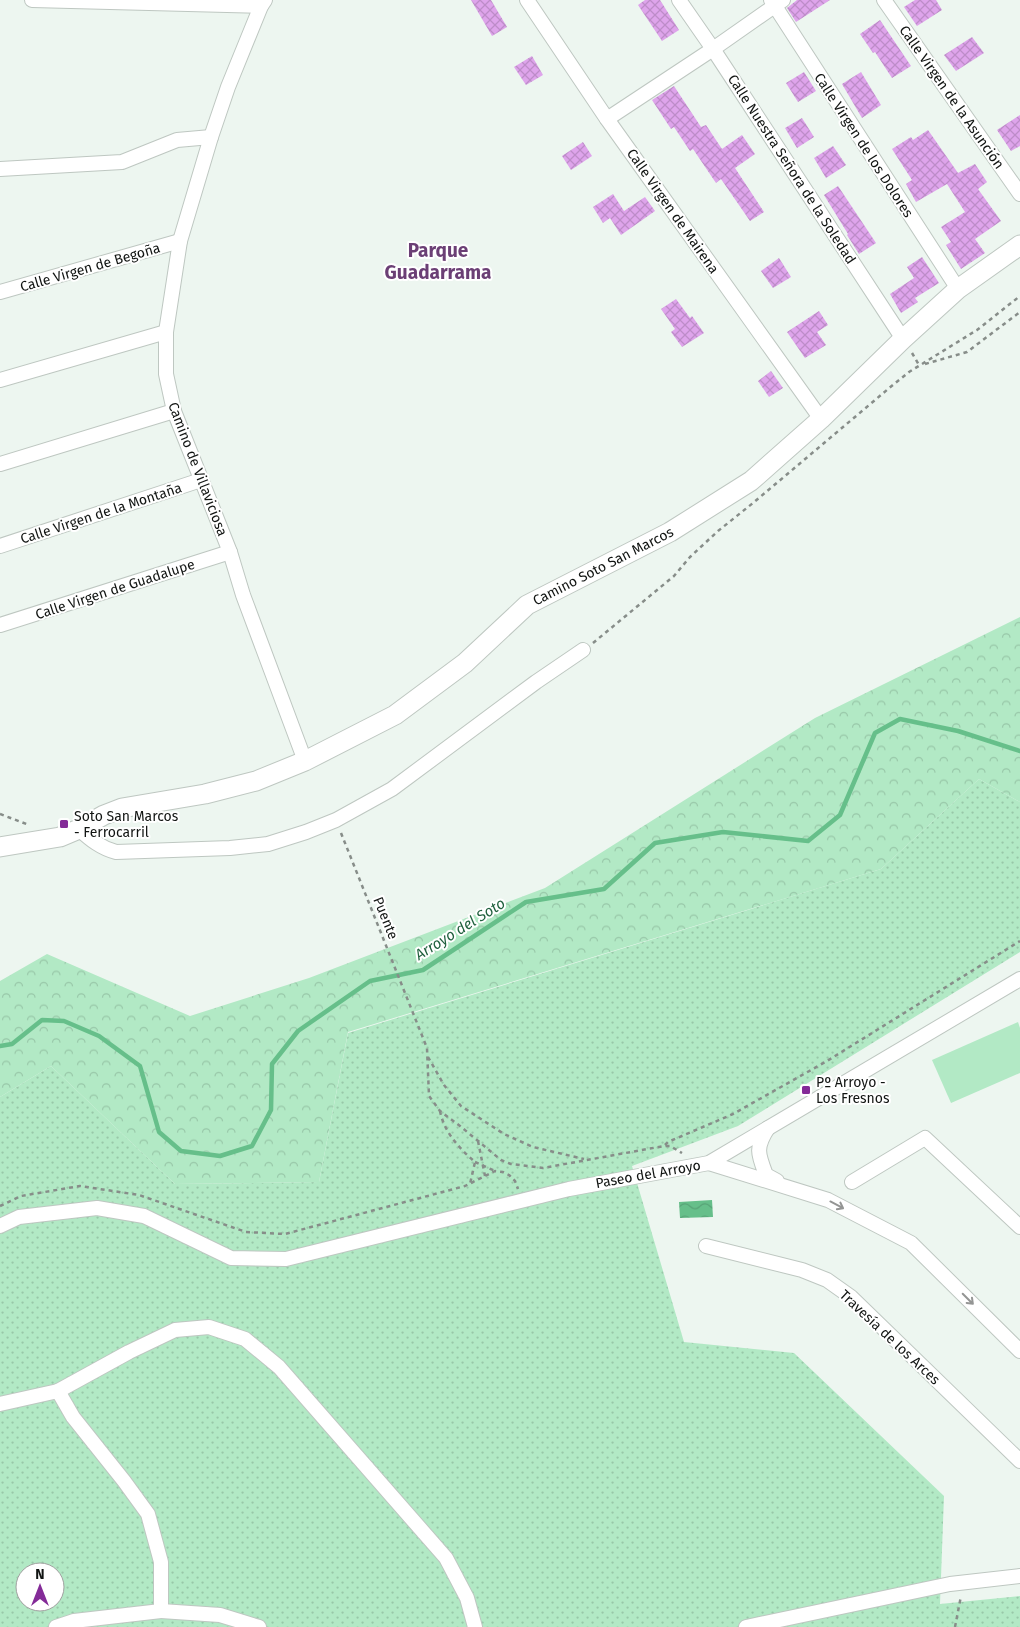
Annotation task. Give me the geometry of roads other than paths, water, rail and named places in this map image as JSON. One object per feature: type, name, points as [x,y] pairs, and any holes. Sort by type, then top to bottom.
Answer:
[{"type":"street","points":[[32,0],[263,3]]},
{"type":"street","name":"Calle Virgen de Mairena","points":[[527,0],[607,119],[821,419]]},
{"type":"street","name":"Calle Nuestra Señora de la Soledad","points":[[679,0],[903,339]]},
{"type":"street","name":"Calle Virgen de la Asunción","points":[[884,0],[1020,194]]},
{"type":"street","points":[[607,119],[713,49],[776,2]]},
{"type":"street","name":"Calle Virgen de los Dolores","points":[[776,2],[958,289]]},
{"type":"street","name":"Camino de Villaviciosa","points":[[263,3],[228,87],[180,241],[166,332],[166,374],[174,411],[230,552],[243,595],[305,761]]},
{"type":"street","points":[[0,169],[122,162],[177,140],[211,137]]},
{"type":"street","name":"Calle Virgen de Begoña","points":[[0,292],[180,241]]},
{"type":"street","name":"Camino Soto San Marcos","points":[[0,847],[60,837],[122,808],[205,794],[256,782],[305,761],[395,715],[466,663],[527,605],[670,532],[751,480],[821,419],[903,339],[958,289],[1020,245]]},
{"type":"street","points":[[0,380],[166,332]]},
{"type":"street","points":[[0,464],[174,411]]},
{"type":"street","name":"Calle Virgen de la Montaña","points":[[0,546],[201,480]]},
{"type":"street","name":"Calle Virgen de Guadalupe","points":[[0,625],[230,552]]},
{"type":"street","points":[[79,829],[99,846],[116,852],[244,847],[268,844],[292,837],[336,820],[392,789],[536,682],[584,650]]},
{"type":"street","name":"Paseo del Arroyo","points":[[0,1226],[19,1218],[97,1208],[144,1216],[231,1258],[286,1259],[569,1189],[709,1163],[1020,979]]},
{"type":"street","points":[[768,1128],[760,1141],[759,1156],[766,1175],[792,1189]]},
{"type":"street","points":[[852,1182],[925,1138],[1020,1227]]},
{"type":"street","points":[[709,1163],[828,1200],[911,1243],[1020,1351]]},
{"type":"street","name":"Travesía de los Arces","points":[[706,1246],[802,1270],[827,1280],[851,1297],[1020,1461]]},
{"type":"street","points":[[0,1404],[58,1391],[129,1352],[175,1330],[209,1327],[245,1339],[279,1367],[446,1558],[467,1598],[475,1627]]},
{"type":"street","points":[[58,1391],[73,1417],[148,1514],[160,1562],[161,1611]]},
{"type":"street","points":[[746,1627],[950,1584],[1020,1576]]},
{"type":"street","points":[[56,1627],[74,1621],[161,1611],[220,1615],[260,1627]]},
{"type":"water","points":[[712,1200],[713,1217],[680,1218],[679,1202]]},
{"type":"waterway","name":"Arroyo del Soto","points":[[0,1046],[12,1044],[42,1020],[64,1021],[99,1036],[140,1066],[159,1132],[181,1151],[220,1156],[252,1146],[271,1110],[272,1064],[298,1031],[370,981],[423,970],[526,902],[604,889],[655,843],[723,832],[808,841],[840,815],[875,733],[900,719],[958,731],[1020,751]]},
{"type":"place","name":"Soto San Marcos - Ferrocarril","points":[[64,824]]},
{"type":"place","name":"Pº Arroyo - Los Fresnos","points":[[806,1090]]},
{"type":"district","name":"Parque Guadarrama","points":[[438,261]]}]
